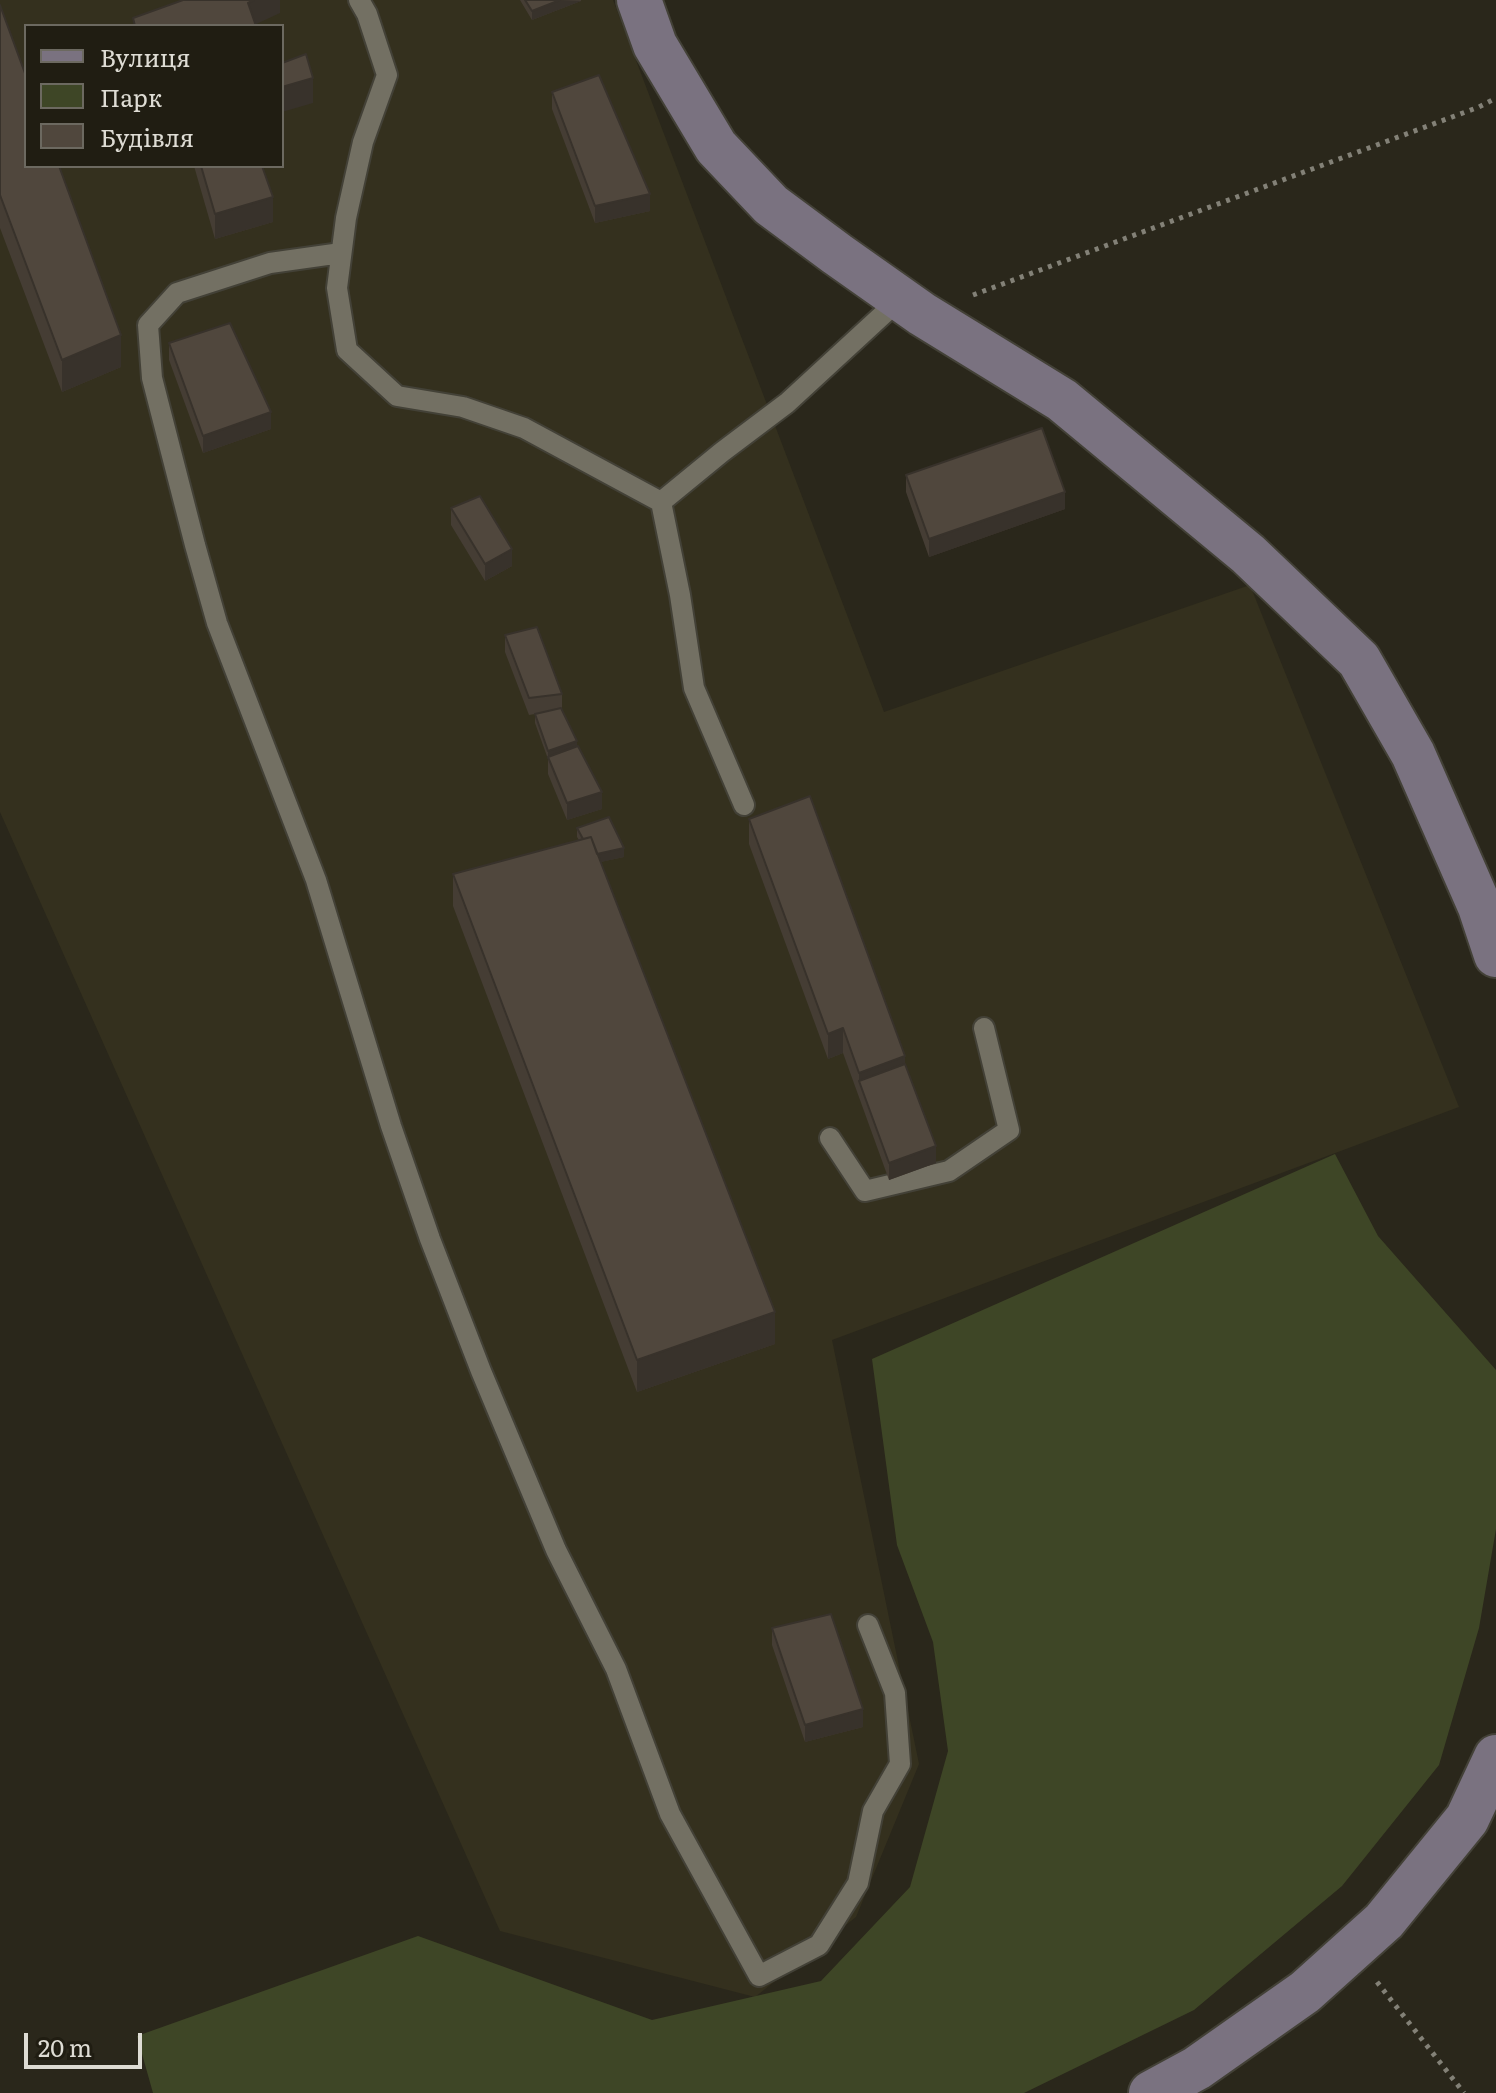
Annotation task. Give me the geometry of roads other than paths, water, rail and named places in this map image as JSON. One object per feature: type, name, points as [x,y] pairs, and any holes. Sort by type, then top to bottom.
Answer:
[{"type":"main road","points":[[639,0],[655,45],[716,147],[771,205],[912,306],[1062,400],[1248,554],[1359,660],[1413,754],[1480,907],[1496,955]]},
{"type":"main road","points":[[1151,2093],[1197,2068],[1305,1992],[1384,1921],[1467,1819],[1496,1757]]},
{"type":"lane","points":[[359,0],[367,14],[387,75],[363,142],[346,218],[337,288],[347,350],[397,396],[463,407],[524,428],[661,502]]},
{"type":"lane","points":[[341,253],[270,263],[177,293],[148,325],[152,378],[217,623],[316,880],[391,1126],[436,1253],[481,1371],[556,1550],[616,1669],[670,1814],[759,1976],[819,1945],[858,1883],[873,1811],[900,1764],[895,1693],[868,1625]]},
{"type":"lane","points":[[661,502],[912,306]]},
{"type":"lane","points":[[661,502],[680,595],[694,688],[744,805]]},
{"type":"lane","points":[[830,1138],[865,1191],[949,1171],[1009,1130],[984,1028]]}]
